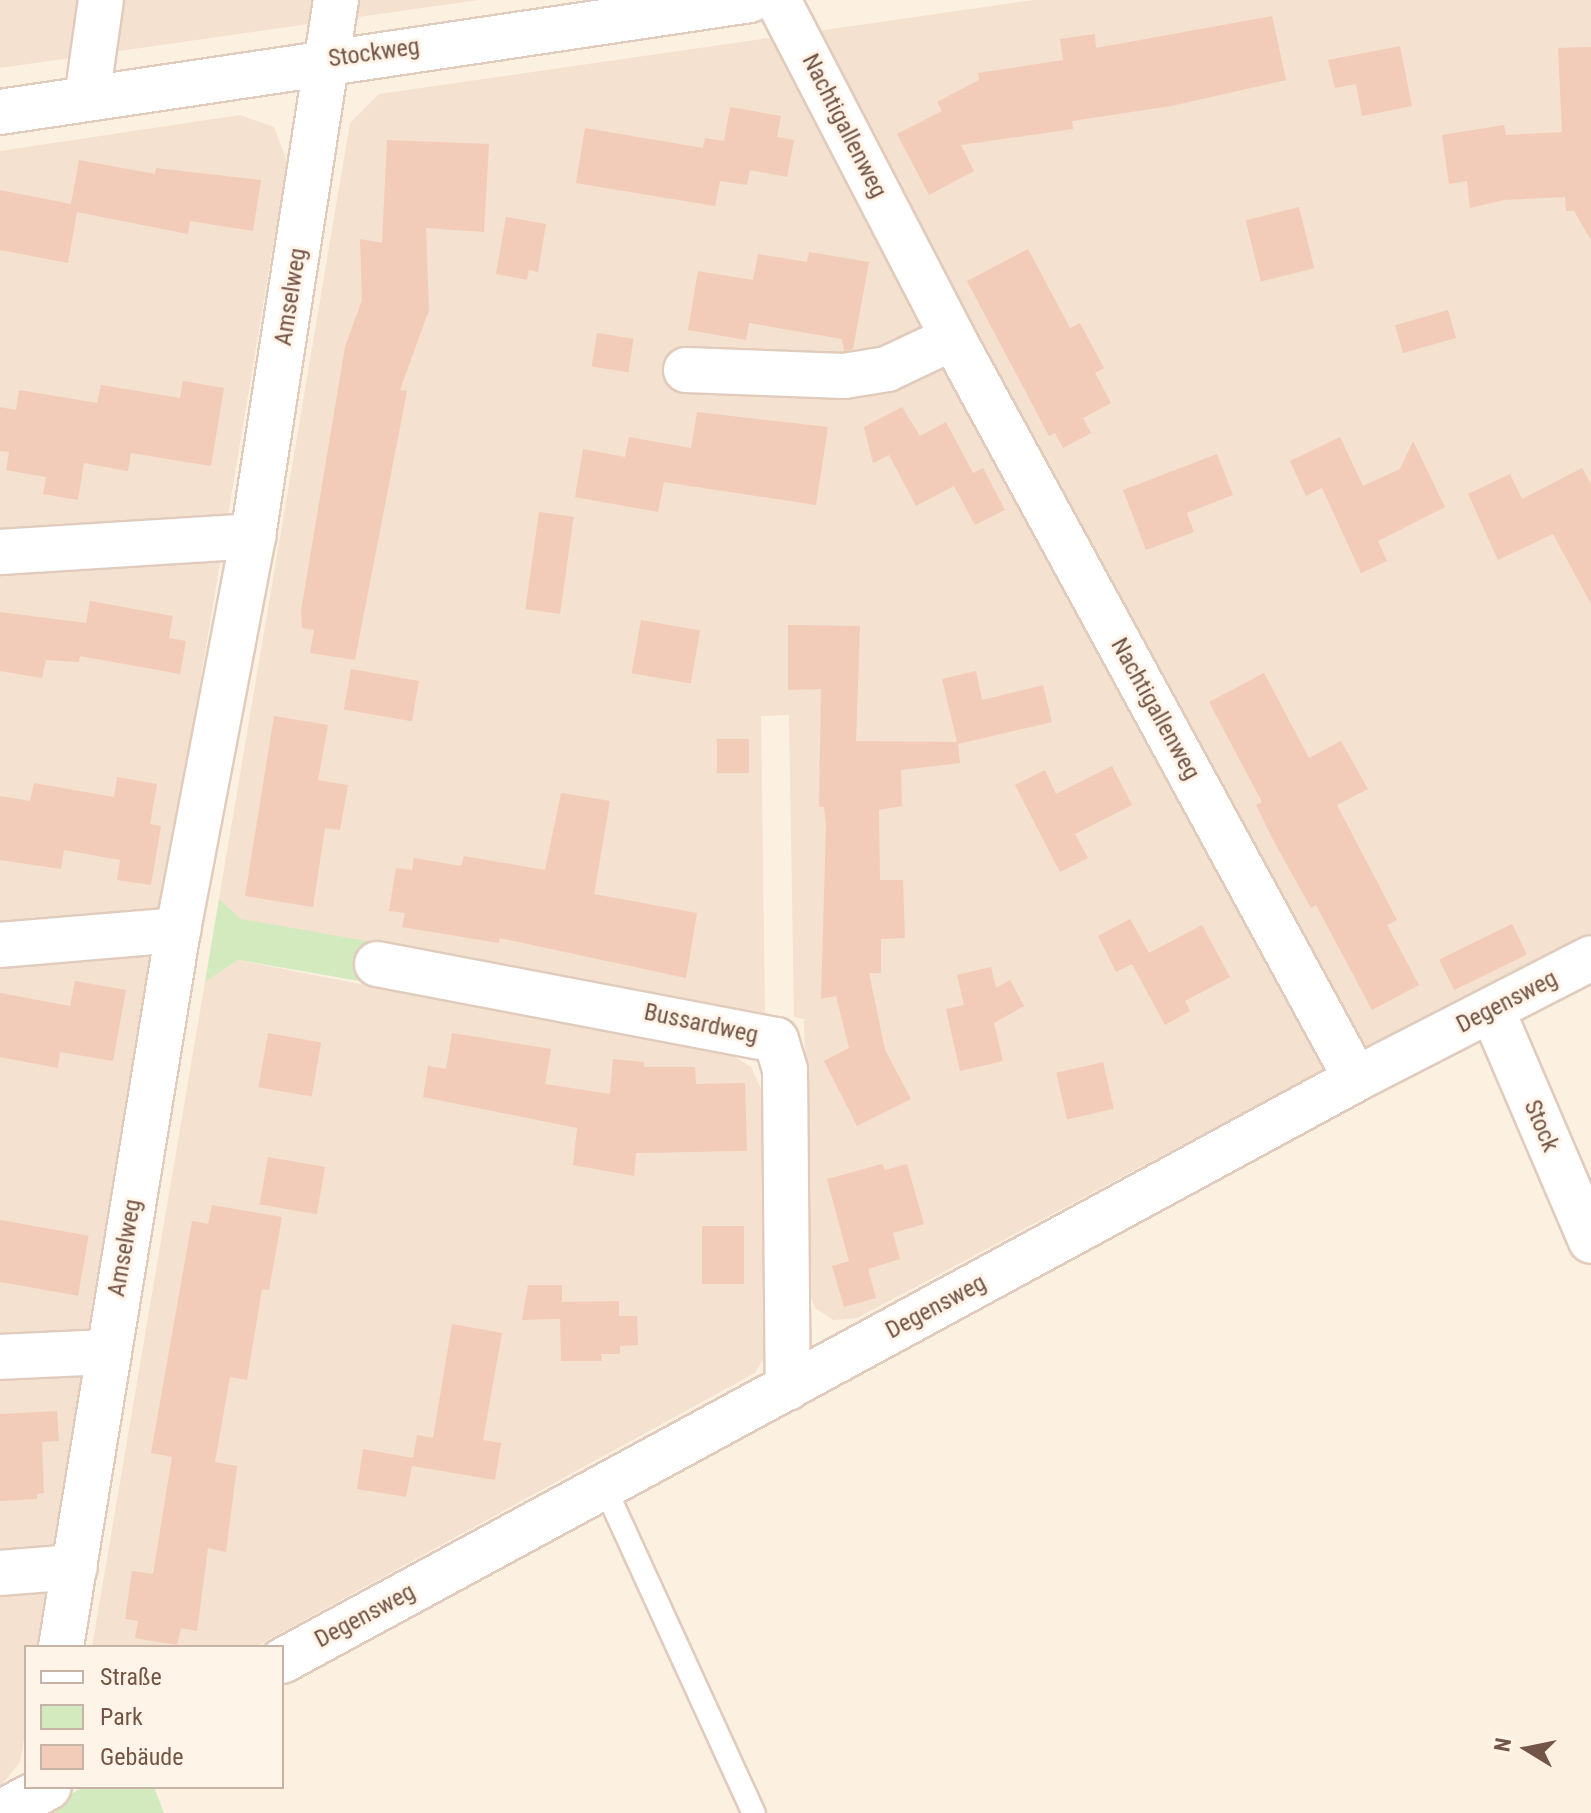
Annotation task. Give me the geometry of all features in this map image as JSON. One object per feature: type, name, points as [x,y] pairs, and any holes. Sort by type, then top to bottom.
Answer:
[{"type":"street","points":[[87,98],[101,0]]},
{"type":"street","name":"Amselweg","points":[[61,1645],[178,930],[253,536],[336,0]]},
{"type":"street","name":"Stockweg","points":[[0,112],[328,59],[750,0]]},
{"type":"street","name":"Nachtigallenweg","points":[[778,0],[953,338],[1356,1079]]},
{"type":"street","points":[[686,370],[844,376],[887,369],[953,338]]},
{"type":"street","points":[[0,552],[253,536]]},
{"type":"street","points":[[0,945],[178,930]]},
{"type":"street","name":"Degensweg","points":[[284,1660],[1356,1079],[1591,958]]},
{"type":"street","name":"Bussardweg","points":[[377,964],[776,1040],[785,1070],[788,1388]]},
{"type":"street","name":"Stock","points":[[1492,1010],[1591,1241]]},
{"type":"street","points":[[0,1357],[107,1352]]},
{"type":"street","points":[[0,1573],[75,1567]]},
{"type":"lane","points":[[604,1486],[754,1813]]},
{"type":"shaded area","points":[[0,0],[478,0],[0,68]]},
{"type":"shaded area","points":[[1033,0],[1591,0],[1591,934],[1289,1088],[857,1318],[833,1320],[815,1308],[809,1291],[804,1019],[794,1017],[789,715],[761,716],[765,1013],[541,979],[241,919],[219,899],[350,123],[379,94]]},
{"type":"shaded area","points":[[240,115],[274,127],[287,162],[39,1645],[24,1645],[24,1738],[20,1762],[0,1787],[0,151]]},
{"type":"shaded area","points":[[238,960],[569,1025],[718,1046],[751,1067],[766,1100],[769,1349],[755,1373],[259,1645],[92,1645],[205,982]]},
{"type":"green space","points":[[219,899],[241,919],[384,944],[377,984],[238,960],[205,982]]},
{"type":"green space","points":[[80,1789],[155,1789],[164,1813],[35,1813]]},
{"type":"building","points":[[1272,16],[1286,80],[1171,106],[1072,121],[1073,129],[961,145],[974,171],[929,195],[897,134],[942,111],[937,102],[979,80],[978,73],[1063,60],[1060,39],[1095,34],[1096,48]]},
{"type":"building","points":[[1400,46],[1412,106],[1362,116],[1356,84],[1335,88],[1328,60]]},
{"type":"building","points":[[1591,47],[1591,240],[1574,211],[1566,211],[1565,197],[1504,200],[1470,208],[1467,181],[1449,184],[1442,135],[1504,125],[1506,135],[1562,132],[1558,48]]},
{"type":"building","points":[[730,107],[781,116],[777,137],[794,140],[787,177],[750,170],[747,185],[720,181],[715,206],[576,183],[585,128],[703,148],[705,138],[724,141]]},
{"type":"building","points":[[387,140],[489,144],[484,232],[426,228],[429,310],[400,390],[407,391],[355,660],[310,653],[314,630],[302,628],[301,611],[345,347],[362,300],[360,239],[382,243]]},
{"type":"building","points":[[79,160],[155,174],[156,168],[261,180],[253,231],[190,221],[188,234],[77,212],[68,263],[0,250],[0,190],[71,204]]},
{"type":"building","points":[[1299,207],[1314,268],[1261,281],[1246,220]]},
{"type":"building","points":[[506,217],[546,224],[538,272],[529,270],[527,280],[496,274]]},
{"type":"building","points":[[1028,249],[1070,328],[1080,323],[1104,368],[1095,373],[1111,403],[1083,418],[1091,433],[1063,448],[1055,433],[1049,436],[967,281]]},
{"type":"building","points":[[809,252],[869,262],[853,349],[844,351],[842,339],[749,323],[746,340],[688,330],[698,271],[753,280],[758,254],[807,262]]},
{"type":"building","points":[[1448,310],[1456,338],[1403,353],[1395,325]]},
{"type":"building","points":[[597,333],[634,339],[628,372],[592,367]]},
{"type":"building","points":[[183,381],[224,388],[211,466],[131,453],[128,471],[84,463],[78,500],[43,494],[46,477],[6,470],[9,452],[0,451],[0,407],[16,410],[19,390],[97,403],[101,385],[180,398]]},
{"type":"building","points":[[902,407],[920,436],[946,422],[973,473],[983,468],[1005,510],[975,525],[954,486],[916,506],[889,455],[873,463],[864,427]]},
{"type":"building","points":[[697,412],[828,427],[816,505],[664,482],[658,512],[575,497],[583,449],[625,457],[629,437],[691,448]]},
{"type":"building","points":[[1340,437],[1363,486],[1400,469],[1413,441],[1445,507],[1378,541],[1387,561],[1361,573],[1322,488],[1306,496],[1290,461]]},
{"type":"building","points":[[1217,454],[1233,495],[1187,513],[1194,532],[1146,550],[1123,490]]},
{"type":"building","points":[[1582,468],[1591,484],[1591,604],[1553,534],[1498,560],[1468,494],[1510,474],[1522,499]]},
{"type":"building","points":[[539,512],[574,517],[560,614],[525,609]]},
{"type":"building","points":[[90,601],[173,616],[169,638],[186,641],[180,674],[80,656],[79,662],[46,660],[42,678],[0,671],[0,612],[86,623]]},
{"type":"building","points":[[641,620],[700,630],[691,684],[632,673]]},
{"type":"building","points":[[788,625],[860,626],[856,741],[957,742],[942,679],[976,671],[982,700],[1043,685],[1052,722],[958,744],[960,763],[901,770],[902,806],[879,810],[880,880],[903,880],[905,938],[881,939],[881,973],[869,973],[885,1050],[911,1099],[857,1126],[824,1061],[849,1048],[836,996],[821,999],[826,826],[824,807],[819,807],[821,689],[788,690]]},
{"type":"building","points":[[351,669],[419,681],[412,721],[344,709]]},
{"type":"building","points":[[1264,673],[1309,758],[1341,741],[1368,789],[1337,805],[1397,920],[1387,925],[1419,985],[1372,1010],[1316,905],[1311,908],[1272,838],[1256,805],[1262,802],[1209,702]]},
{"type":"building","points":[[274,716],[328,725],[318,780],[348,785],[340,830],[325,828],[313,907],[245,896]]},
{"type":"building","points":[[717,739],[749,739],[749,773],[717,773]]},
{"type":"building","points":[[1112,766],[1132,805],[1075,834],[1088,858],[1060,872],[1015,785],[1045,770],[1056,794]]},
{"type":"building","points":[[117,777],[157,784],[150,824],[161,826],[151,885],[117,880],[120,860],[64,850],[61,869],[0,860],[0,796],[30,801],[34,783],[114,797]]},
{"type":"building","points":[[561,793],[610,801],[594,894],[697,913],[686,978],[500,938],[499,943],[402,927],[405,913],[389,911],[396,868],[412,870],[414,858],[461,866],[464,856],[545,870]]},
{"type":"building","points":[[1130,919],[1149,953],[1202,925],[1230,977],[1185,1001],[1190,1011],[1165,1025],[1132,964],[1116,972],[1098,936]]},
{"type":"building","points":[[1512,924],[1527,955],[1454,990],[1439,960]]},
{"type":"building","points":[[991,967],[996,988],[1010,980],[1024,1006],[994,1023],[1003,1061],[960,1071],[946,1009],[964,1005],[957,975]]},
{"type":"building","points":[[75,981],[126,990],[113,1061],[60,1052],[58,1068],[0,1057],[0,993],[70,1006]]},
{"type":"building","points":[[268,1033],[321,1042],[312,1097],[258,1087]]},
{"type":"building","points":[[452,1033],[551,1049],[545,1084],[610,1094],[613,1059],[644,1062],[644,1067],[695,1067],[696,1084],[745,1083],[747,1151],[636,1153],[634,1176],[573,1165],[577,1128],[423,1097],[428,1066],[446,1069]]},
{"type":"building","points":[[1103,1062],[1114,1109],[1067,1120],[1056,1073]]},
{"type":"building","points":[[268,1157],[325,1167],[317,1214],[260,1204]]},
{"type":"building","points":[[882,1164],[885,1170],[907,1164],[924,1224],[893,1233],[900,1259],[868,1269],[876,1298],[844,1307],[832,1266],[849,1261],[827,1179]]},
{"type":"building","points":[[212,1205],[282,1217],[269,1290],[262,1289],[247,1380],[230,1377],[215,1462],[237,1466],[226,1552],[208,1548],[197,1631],[181,1628],[177,1645],[135,1638],[138,1621],[125,1619],[132,1571],[153,1574],[172,1457],[151,1453],[192,1221],[208,1224]]},
{"type":"building","points":[[0,1220],[89,1236],[78,1296],[0,1282]]},
{"type":"building","points":[[702,1226],[744,1226],[744,1284],[702,1284]]},
{"type":"building","points":[[528,1285],[562,1285],[562,1302],[619,1301],[619,1316],[637,1316],[638,1345],[620,1346],[620,1354],[601,1354],[602,1361],[561,1361],[560,1319],[522,1320]]},
{"type":"building","points":[[452,1324],[502,1333],[483,1440],[501,1443],[495,1480],[412,1466],[406,1497],[357,1489],[363,1449],[413,1458],[417,1435],[433,1438]]},
{"type":"building","points":[[57,1411],[59,1441],[42,1442],[44,1493],[37,1494],[37,1499],[0,1501],[0,1414]]}]
